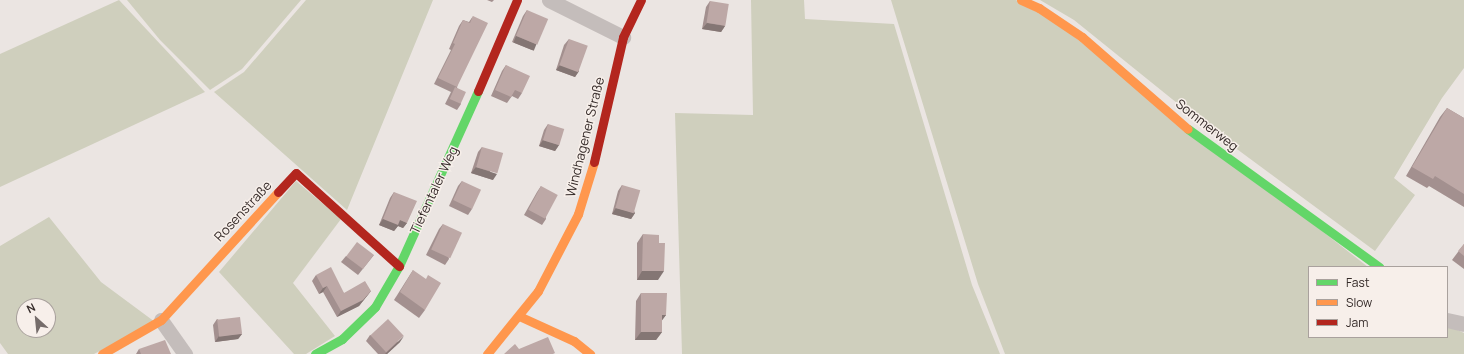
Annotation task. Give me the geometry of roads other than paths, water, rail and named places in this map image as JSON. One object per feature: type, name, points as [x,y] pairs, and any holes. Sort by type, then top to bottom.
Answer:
[{"type":"street","name":"Tiefentaler Weg","points":[[316,354],[342,339],[365,318],[375,307],[399,266],[450,156],[517,0]]},
{"type":"street","points":[[549,0],[623,37]]},
{"type":"street","name":"Windhagener Straße","points":[[487,354],[519,316],[552,266],[578,214],[590,180],[623,37],[641,0]]},
{"type":"street","name":"Sommerweg","points":[[1021,0],[1039,8],[1082,37],[1202,141],[1378,266]]},
{"type":"street","name":"Rosenstraße","points":[[102,354],[161,320],[296,173],[399,266]]},
{"type":"street","points":[[519,316],[574,341],[590,354]]},
{"type":"street","points":[[161,320],[185,354]]},
{"type":"street","points":[[1448,320],[1464,324]]}]
